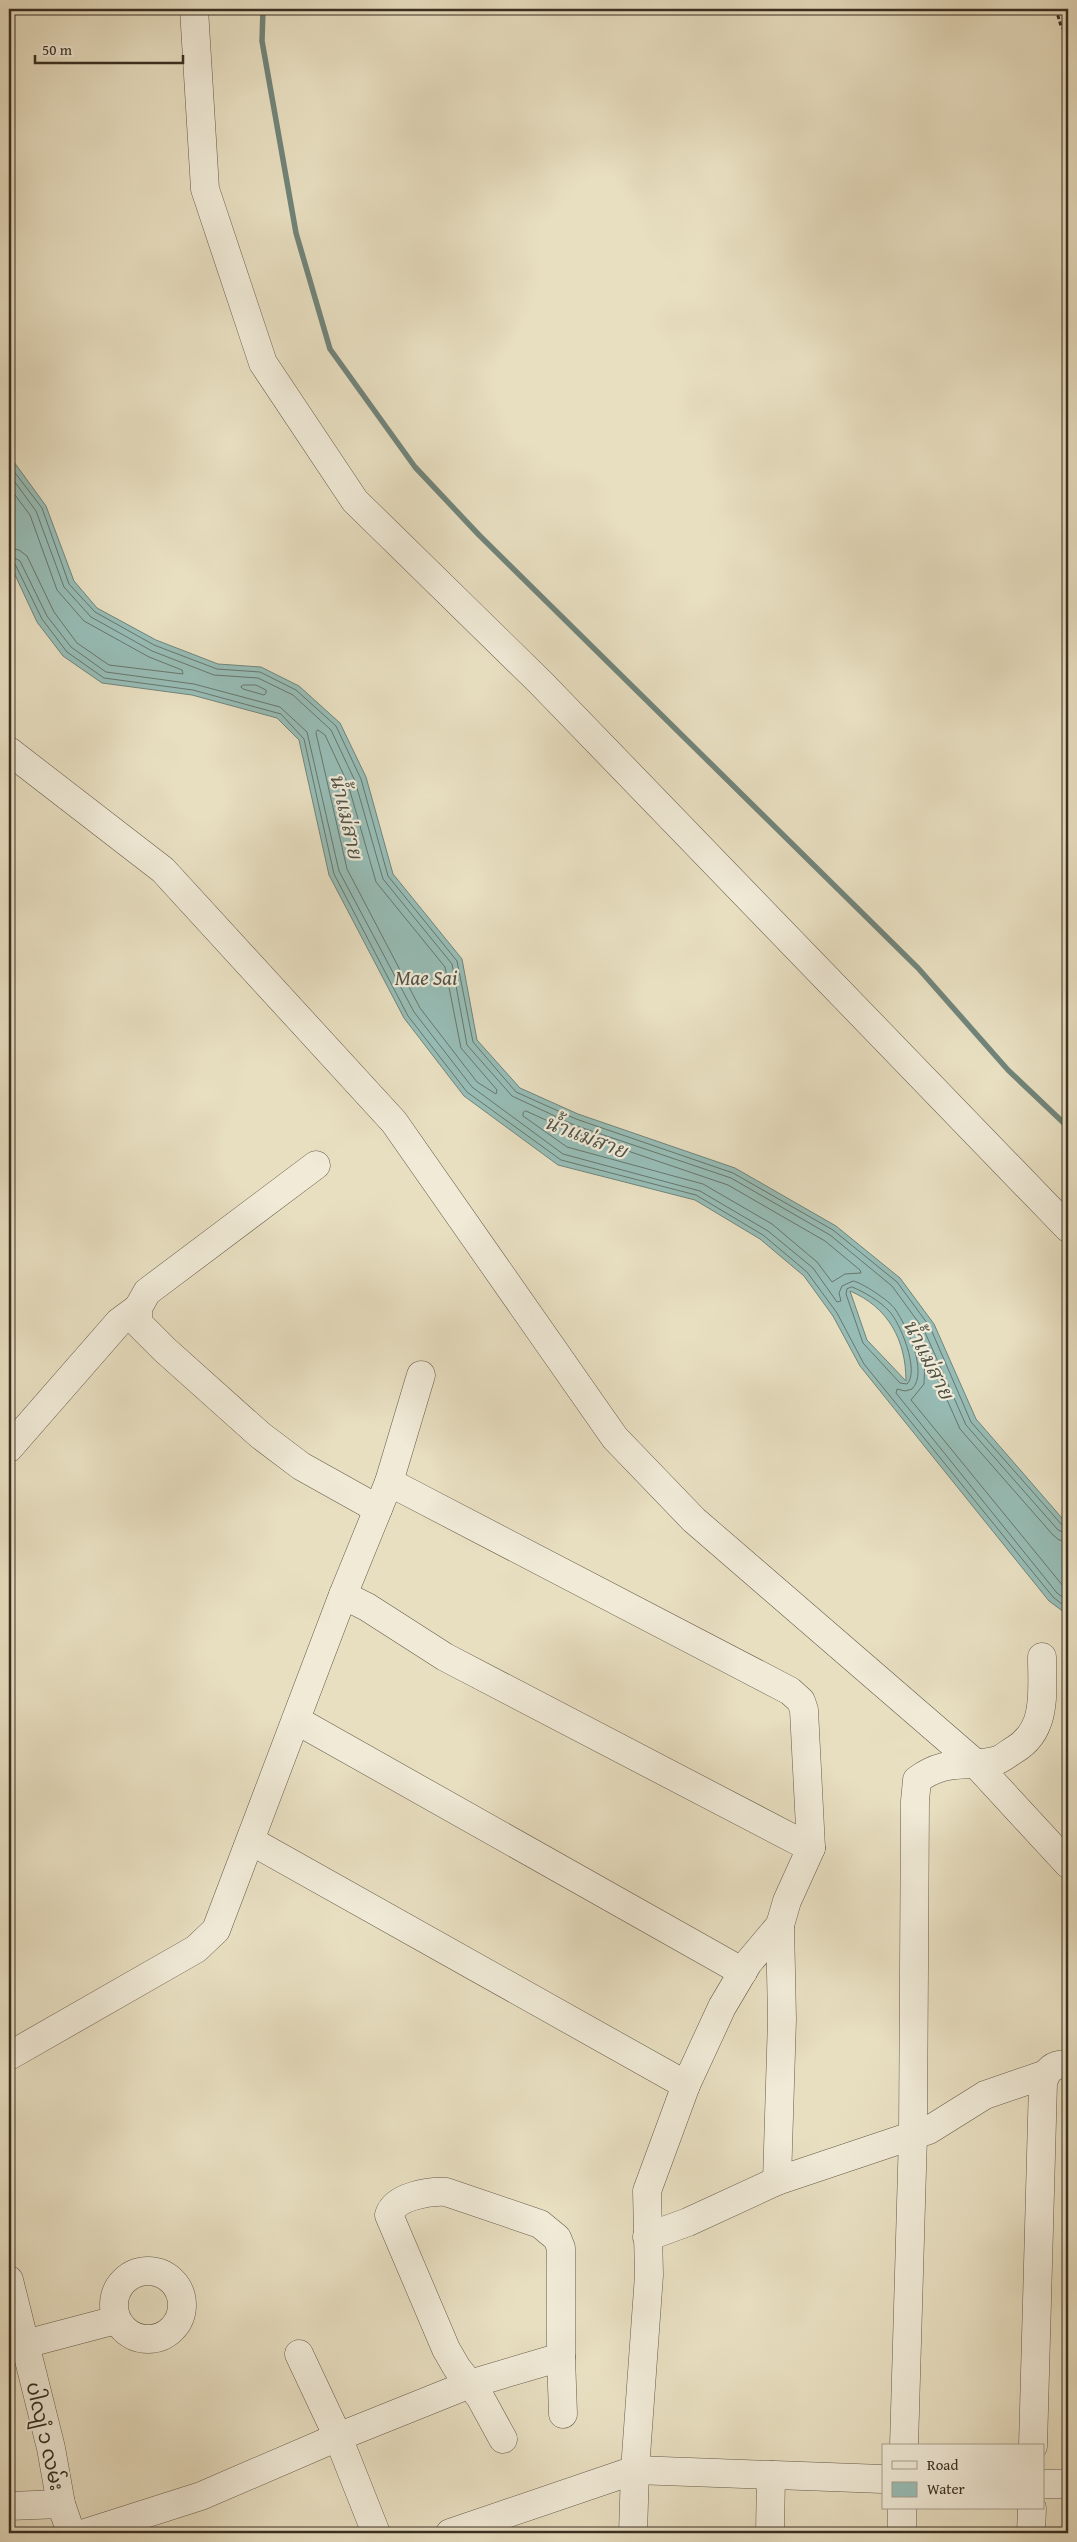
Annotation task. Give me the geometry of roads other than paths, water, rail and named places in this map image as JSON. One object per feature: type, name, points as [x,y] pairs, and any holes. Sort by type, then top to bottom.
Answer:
[{"type":"street","points":[[194,9],[205,189],[264,363],[355,501],[541,683],[1068,1228]]},
{"type":"street","points":[[9,751],[163,870],[394,1122],[622,1445],[694,1520],[974,1762],[1068,1864]]},
{"type":"street","points":[[9,1448],[119,1322],[138,1308],[147,1292],[316,1165]]},
{"type":"street","points":[[138,1308],[138,1323],[165,1350],[260,1435],[301,1466],[378,1509]]},
{"type":"street","points":[[9,2056],[196,1949],[216,1930],[223,1918],[343,1596],[389,1482],[421,1375]]},
{"type":"street","points":[[389,1482],[790,1691],[801,1701],[804,1710],[811,1848],[787,1901],[780,1925],[782,2019],[778,2181]]},
{"type":"street","points":[[343,1596],[367,1607],[445,1657],[811,1848]]},
{"type":"street","points":[[904,2444],[913,2135],[915,1801],[918,1780],[929,1771],[945,1766],[999,1760],[1023,1745],[1034,1733],[1043,1709],[1042,1657]]},
{"type":"street","points":[[296,1720],[743,1972]]},
{"type":"street","points":[[251,1841],[686,2085]]},
{"type":"street","points":[[633,2533],[635,2470],[649,2274],[647,2190],[686,2085],[722,2007],[743,1972],[780,1925]]},
{"type":"street","points":[[647,2237],[688,2222],[778,2181],[929,2130],[985,2095],[1057,2069]]},
{"type":"street","points":[[1033,2444],[1043,2083],[1057,2069]]},
{"type":"street","points":[[502,2439],[480,2397],[457,2368],[446,2349],[389,2215],[396,2205],[432,2191],[446,2192],[540,2224],[557,2238],[561,2248],[563,2414]]},
{"type":"street","name":"ပါလျံ ၁ လမ်း","points":[[9,2280],[51,2448],[62,2504],[71,2533]]},
{"type":"street","points":[[25,2344],[116,2320]]},
{"type":"street","points":[[299,2354],[338,2437],[376,2533]]},
{"type":"street","points":[[85,2533],[201,2496],[338,2437],[470,2384],[561,2357]]},
{"type":"street","points":[[450,2533],[635,2470],[882,2479]]},
{"type":"street","points":[[770,2533],[771,2475]]},
{"type":"street","points":[[1044,2484],[1068,2484]]},
{"type":"street","points":[[9,2506],[62,2504]]},
{"type":"street","points":[[902,2510],[902,2533]]},
{"type":"street","points":[[1031,2533],[1032,2510]]},
{"type":"water","name":"Mae Sai","points":[[9,459],[14,462],[46,506],[74,581],[97,608],[156,640],[218,664],[261,667],[299,686],[340,723],[366,777],[393,874],[462,959],[477,1040],[520,1088],[578,1114],[735,1168],[836,1226],[900,1278],[934,1324],[976,1419],[1068,1525],[1068,1615],[1049,1601],[860,1366],[833,1316],[804,1276],[760,1239],[695,1200],[558,1165],[464,1096],[404,1018],[329,875],[299,740],[277,718],[192,695],[102,683],[63,656],[37,622],[9,562]],"holes":[[[850,1291],[875,1306],[892,1327],[903,1352],[906,1381],[867,1340]]]},
{"type":"waterway","points":[[263,9],[262,41],[296,233],[330,349],[415,467],[479,535],[918,968],[1008,1070],[1068,1127]]},
{"type":"water label","name":"น้ำแม่สาย","points":[[347,816]]},
{"type":"water label","name":"น้ำแม่สาย","points":[[586,1136]]},
{"type":"water label","name":"น้ำแม่สาย","points":[[929,1359]]}]
